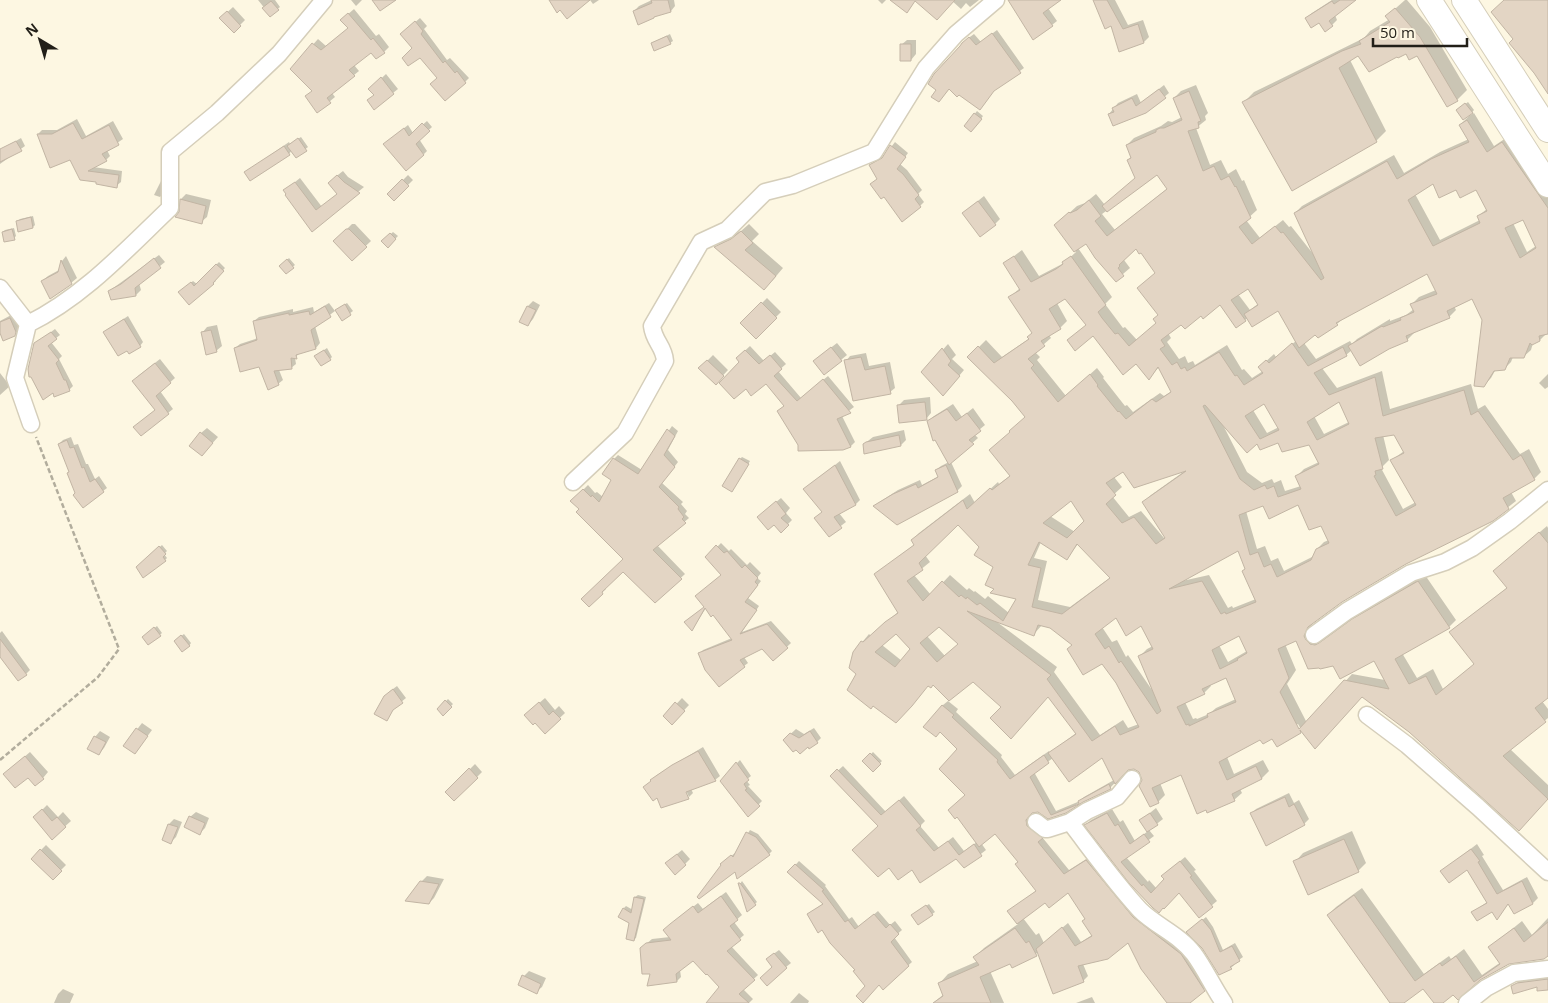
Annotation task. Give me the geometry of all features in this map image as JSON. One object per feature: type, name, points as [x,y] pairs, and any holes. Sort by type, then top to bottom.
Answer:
[{"type":"highway","points":[[1429,0],[1548,185]]},
{"type":"highway","points":[[1464,0],[1548,130]]},
{"type":"street","points":[[31,424],[15,378],[28,324],[50,313],[106,269],[170,208],[170,152],[217,113],[279,54],[324,0]]},
{"type":"street","points":[[573,482],[625,433],[665,360],[664,353],[653,336],[652,326],[702,242],[727,230],[765,192],[793,186],[874,152],[926,68],[956,34],[996,0]]},
{"type":"street","points":[[0,288],[28,324]]},
{"type":"street","points":[[1314,635],[1347,611],[1411,573],[1444,562],[1472,548],[1510,521],[1548,490]]},
{"type":"street","points":[[1367,715],[1407,745],[1548,872]]},
{"type":"street","points":[[1036,822],[1045,829],[1048,829],[1070,822],[1087,811],[1117,797],[1132,779]]},
{"type":"street","points":[[1070,822],[1140,910],[1193,953],[1224,1003]]},
{"type":"street","points":[[1467,1003],[1486,988],[1514,973],[1548,969]]},
{"type":"path","points":[[0,760],[98,677],[119,649],[31,424]]},
{"type":"building","points":[[372,0],[396,0],[380,11]]},
{"type":"building","points":[[549,0],[590,0],[567,19],[560,10],[557,13]]},
{"type":"building","points":[[651,0],[668,0],[671,12],[654,17],[638,25],[633,11],[652,3]]},
{"type":"building","points":[[890,0],[955,0],[937,20],[915,1],[907,13]]},
{"type":"building","points":[[1008,0],[1061,0],[1043,13],[1053,26],[1033,40]]},
{"type":"building","points":[[1093,0],[1107,0],[1123,29],[1138,24],[1144,43],[1119,52],[1111,26],[1105,29]]},
{"type":"building","points":[[1340,0],[1356,0],[1329,21],[1333,26],[1325,32],[1319,23],[1311,28],[1305,18],[1332,1],[1334,4]]},
{"type":"building","points":[[1504,0],[1548,0],[1548,94],[1534,73],[1509,43],[1513,39],[1491,12]]},
{"type":"building","points":[[271,1],[279,10],[270,17],[262,8]]},
{"type":"building","points":[[1395,8],[1420,37],[1458,101],[1447,107],[1417,56],[1409,60],[1406,54],[1397,57],[1369,72],[1358,56],[1339,68],[1377,142],[1292,191],[1242,102],[1342,51],[1361,44],[1359,41],[1390,22],[1385,16]]},
{"type":"building","points":[[227,11],[241,26],[234,33],[219,18]]},
{"type":"building","points":[[348,13],[385,53],[376,59],[371,53],[349,70],[355,76],[327,98],[331,103],[317,113],[305,96],[312,91],[290,69],[312,43],[321,50],[348,28],[340,20]]},
{"type":"building","points":[[415,21],[423,31],[421,34],[443,63],[445,61],[455,73],[457,71],[466,83],[445,101],[430,84],[437,78],[420,58],[408,66],[402,58],[412,48],[400,34]]},
{"type":"building","points":[[992,33],[1021,73],[994,91],[980,110],[959,95],[957,97],[949,89],[939,102],[931,97],[936,90],[928,84],[934,74],[962,43],[969,37],[976,45]]},
{"type":"building","points":[[667,36],[671,44],[654,51],[651,43]]},
{"type":"building","points":[[900,44],[911,44],[911,61],[900,61]]},
{"type":"building","points":[[381,77],[394,94],[374,110],[367,100],[374,95],[368,89]]},
{"type":"building","points":[[1159,89],[1166,98],[1146,113],[1113,126],[1108,114],[1114,112],[1112,108],[1132,98],[1136,106]]},
{"type":"building","points":[[1189,91],[1201,121],[1198,122],[1199,128],[1188,131],[1203,171],[1214,166],[1221,180],[1229,176],[1236,186],[1251,218],[1239,227],[1252,244],[1275,226],[1281,233],[1283,232],[1321,280],[1324,278],[1294,213],[1387,161],[1397,179],[1431,159],[1469,142],[1459,125],[1467,120],[1487,152],[1502,142],[1548,208],[1548,334],[1539,336],[1540,341],[1532,345],[1530,343],[1524,358],[1510,358],[1505,370],[1494,371],[1484,387],[1474,386],[1482,320],[1472,299],[1447,311],[1450,318],[1406,336],[1408,341],[1389,349],[1360,366],[1348,346],[1382,326],[1401,320],[1400,318],[1414,312],[1410,304],[1437,294],[1427,274],[1336,323],[1338,325],[1318,338],[1315,335],[1299,348],[1278,311],[1252,327],[1244,314],[1258,305],[1248,289],[1231,300],[1246,321],[1236,328],[1220,305],[1203,319],[1201,316],[1185,329],[1181,325],[1161,340],[1165,346],[1160,349],[1172,365],[1177,362],[1181,369],[1185,367],[1187,371],[1219,352],[1235,376],[1237,375],[1244,385],[1263,373],[1258,367],[1266,360],[1269,363],[1292,343],[1308,366],[1343,347],[1347,356],[1314,373],[1329,395],[1375,377],[1383,416],[1464,390],[1471,415],[1478,411],[1513,460],[1521,455],[1535,480],[1503,498],[1509,509],[1493,521],[1406,564],[1342,602],[1308,627],[1304,636],[1310,644],[1315,645],[1352,619],[1418,581],[1450,628],[1395,659],[1409,684],[1426,676],[1436,695],[1474,664],[1449,632],[1507,588],[1493,571],[1539,532],[1548,543],[1548,698],[1535,708],[1546,722],[1503,756],[1548,799],[1519,831],[1409,732],[1362,697],[1315,749],[1300,730],[1301,733],[1277,747],[1272,739],[1263,744],[1260,740],[1219,762],[1227,780],[1256,766],[1262,779],[1232,794],[1235,801],[1207,813],[1206,810],[1197,814],[1181,775],[1152,788],[1159,803],[1150,807],[1139,786],[1142,780],[1139,772],[1134,769],[1128,770],[1115,784],[1102,758],[1069,782],[1048,753],[1076,734],[1048,697],[1011,739],[990,718],[1001,707],[973,682],[949,701],[933,685],[931,688],[928,686],[896,723],[873,706],[871,709],[847,690],[856,674],[849,668],[853,652],[861,641],[863,642],[898,613],[874,574],[914,545],[911,540],[963,500],[967,509],[990,488],[992,490],[1010,476],[989,450],[1025,417],[1012,401],[967,357],[978,346],[994,363],[1029,339],[1027,337],[1032,333],[1008,297],[1020,290],[1003,263],[1014,256],[1031,282],[1056,269],[1071,256],[1106,305],[1098,312],[1115,334],[1118,333],[1129,346],[1156,323],[1153,319],[1158,315],[1137,288],[1155,273],[1141,253],[1139,254],[1136,249],[1119,265],[1118,268],[1124,276],[1116,282],[1095,258],[1086,244],[1074,252],[1054,225],[1069,212],[1077,210],[1089,200],[1101,216],[1095,221],[1107,236],[1167,189],[1157,175],[1107,212],[1102,206],[1135,178],[1127,160],[1131,158],[1126,145],[1156,132],[1160,128],[1182,120],[1173,98]],"holes":[[[1433,184],[1439,198],[1456,190],[1460,198],[1476,190],[1487,211],[1477,216],[1480,223],[1433,246],[1408,200]],[[1523,220],[1536,248],[1520,258],[1505,228]],[[1065,299],[1086,325],[1067,340],[1075,351],[1093,336],[1123,375],[1136,364],[1149,380],[1158,367],[1171,392],[1156,402],[1152,399],[1126,419],[1097,386],[1090,374],[1058,402],[1031,368],[1034,365],[1028,359],[1045,346],[1041,341],[1061,329],[1049,309]],[[1339,402],[1349,424],[1317,440],[1307,422]],[[1264,404],[1279,430],[1260,439],[1245,416]],[[1205,405],[1247,453],[1257,444],[1260,450],[1278,443],[1282,452],[1309,445],[1319,464],[1295,476],[1301,489],[1278,497],[1274,486],[1267,489],[1265,485],[1254,490],[1240,479],[1203,406]],[[1394,435],[1404,453],[1390,460],[1416,505],[1396,516],[1374,476],[1376,475],[1375,471],[1383,469],[1375,438]],[[1186,471],[1142,502],[1165,538],[1156,544],[1134,517],[1122,523],[1106,504],[1116,495],[1106,483],[1123,472],[1134,488]],[[1071,501],[1084,521],[1067,538],[1043,523]],[[1298,505],[1309,530],[1321,526],[1329,543],[1316,549],[1311,560],[1277,577],[1271,564],[1264,567],[1258,552],[1250,555],[1239,515],[1263,506],[1269,519]],[[958,525],[979,547],[974,555],[993,567],[985,585],[994,589],[990,593],[1016,599],[1003,621],[980,603],[977,605],[967,597],[966,599],[961,595],[959,597],[942,581],[923,601],[907,581],[923,570],[919,563]],[[1039,542],[1067,560],[1077,544],[1110,578],[1062,614],[1032,607],[1041,568],[1028,565]],[[1238,551],[1245,569],[1242,571],[1256,602],[1226,614],[1225,612],[1221,614],[1202,581],[1169,589]],[[967,611],[1034,636],[1038,625],[1050,628],[1072,645],[1067,649],[1083,675],[1102,664],[1116,683],[1139,727],[1120,735],[1115,726],[1092,741],[1047,679],[1051,675]],[[1116,618],[1126,636],[1141,626],[1153,649],[1138,656],[1161,711],[1157,714],[1121,661],[1119,663],[1109,646],[1105,649],[1095,634]],[[939,627],[958,644],[937,662],[920,643]],[[896,634],[910,649],[895,667],[875,652]],[[1239,636],[1247,653],[1220,669],[1212,650]],[[1296,641],[1308,669],[1333,666],[1340,679],[1374,661],[1389,689],[1344,680],[1299,729],[1280,692],[1289,678],[1278,649]],[[1226,678],[1236,702],[1207,714],[1208,717],[1189,726],[1189,724],[1186,725],[1177,707],[1205,694],[1202,689]]]},
{"type":"building","points":[[1465,103],[1473,113],[1463,120],[1456,110]]},
{"type":"building","points":[[974,113],[982,119],[971,132],[964,126]]},
{"type":"building","points":[[73,123],[82,139],[109,125],[119,145],[102,154],[107,161],[88,171],[119,175],[117,188],[80,180],[70,160],[50,168],[37,134],[52,134]]},
{"type":"building","points":[[422,123],[430,131],[416,144],[424,155],[406,171],[383,144],[404,128],[409,136]]},
{"type":"building","points":[[298,138],[307,151],[296,158],[287,146]]},
{"type":"building","points":[[16,141],[22,151],[0,162],[0,149]]},
{"type":"building","points":[[890,145],[906,157],[897,169],[919,195],[915,199],[921,207],[902,222],[884,197],[881,199],[870,184],[877,179],[869,165],[882,158]]},
{"type":"building","points":[[284,146],[290,155],[250,181],[244,172]]},
{"type":"building","points":[[337,175],[360,193],[312,232],[283,190],[295,182],[316,210],[337,194],[328,183]]},
{"type":"building","points":[[402,179],[409,186],[394,201],[387,194]]},
{"type":"building","points":[[180,199],[206,206],[202,224],[175,217],[179,212]]},
{"type":"building","points":[[978,201],[996,225],[980,237],[962,213]]},
{"type":"building","points":[[31,217],[33,228],[18,232],[16,221]]},
{"type":"building","points":[[12,229],[15,240],[4,242],[2,232]]},
{"type":"building","points":[[346,229],[349,229],[367,247],[352,261],[333,241]]},
{"type":"building","points":[[741,231],[753,243],[745,250],[776,276],[764,290],[714,247],[731,239]]},
{"type":"building","points":[[390,233],[396,239],[388,248],[381,241]]},
{"type":"building","points":[[154,258],[161,268],[135,288],[136,296],[111,300],[108,291],[121,284]]},
{"type":"building","points":[[287,259],[294,268],[286,274],[279,266]]},
{"type":"building","points":[[61,260],[72,284],[50,299],[41,281],[58,272]]},
{"type":"building","points":[[216,264],[224,271],[214,284],[189,305],[178,292],[191,282],[194,286]]},
{"type":"building","points":[[761,302],[777,318],[756,339],[740,323]]},
{"type":"building","points":[[345,304],[351,315],[342,321],[335,310]]},
{"type":"building","points":[[325,306],[331,317],[311,330],[316,349],[296,355],[297,359],[291,358],[292,369],[274,371],[279,385],[268,390],[259,367],[240,372],[234,348],[257,340],[253,321],[289,313],[289,315],[309,311],[310,315]]},
{"type":"building","points":[[527,306],[536,310],[528,326],[519,322]]},
{"type":"building","points":[[10,318],[16,332],[15,336],[3,341],[0,333],[0,322]]},
{"type":"building","points":[[124,319],[141,347],[129,354],[127,351],[118,356],[103,332]]},
{"type":"building","points":[[211,330],[217,352],[206,355],[201,332]]},
{"type":"building","points":[[51,332],[57,339],[48,346],[59,360],[56,363],[70,391],[54,397],[53,393],[43,400],[31,377],[29,377],[28,369],[34,343]]},
{"type":"building","points":[[831,347],[842,361],[824,375],[813,361]]},
{"type":"building","points":[[942,348],[951,361],[948,365],[960,376],[943,396],[921,372]]},
{"type":"building","points":[[324,350],[331,360],[321,366],[314,356]]},
{"type":"building","points":[[745,350],[759,364],[770,355],[782,369],[774,376],[797,401],[823,379],[851,413],[837,419],[851,447],[843,450],[798,451],[798,445],[777,411],[784,406],[766,384],[751,396],[746,389],[734,399],[719,383],[739,362],[736,358]]},
{"type":"building","points":[[861,357],[865,370],[885,366],[891,394],[853,401],[844,360]]},
{"type":"building","points":[[707,360],[724,376],[716,385],[698,368]]},
{"type":"building","points":[[155,363],[171,383],[156,396],[169,414],[141,436],[133,427],[155,410],[132,381]]},
{"type":"building","points":[[925,402],[927,420],[899,423],[897,405]]},
{"type":"building","points":[[947,409],[956,421],[967,413],[981,431],[969,440],[974,444],[949,465],[935,440],[933,441],[927,421]]},
{"type":"building","points":[[667,429],[675,436],[664,455],[675,467],[659,487],[679,507],[678,509],[684,517],[682,519],[686,523],[653,550],[682,579],[655,603],[623,572],[589,607],[581,599],[623,559],[576,512],[579,509],[570,501],[583,489],[599,502],[611,480],[602,474],[613,458],[638,474]]},
{"type":"building","points":[[200,432],[213,443],[202,456],[189,446]]},
{"type":"building","points":[[899,435],[901,446],[864,454],[863,444],[866,442]]},
{"type":"building","points":[[67,440],[70,448],[74,447],[90,482],[95,479],[104,492],[83,508],[73,495],[75,493],[67,473],[69,472],[58,444]]},
{"type":"building","points":[[739,458],[749,464],[732,492],[722,486]]},
{"type":"building","points":[[835,465],[856,505],[834,517],[842,528],[829,537],[814,518],[822,512],[803,489]]},
{"type":"building","points":[[946,465],[958,492],[897,525],[873,506],[893,494],[916,484],[918,488],[938,477],[935,470]]},
{"type":"building","points":[[776,501],[786,514],[781,518],[789,525],[781,533],[774,525],[768,530],[757,517]]},
{"type":"building","points":[[716,545],[724,553],[727,551],[742,568],[745,565],[758,578],[755,582],[758,585],[745,602],[757,610],[740,634],[767,624],[788,648],[773,661],[762,649],[740,660],[745,667],[719,687],[705,670],[698,653],[732,640],[713,615],[711,617],[705,608],[692,631],[684,622],[704,607],[695,596],[721,575],[705,557]]},
{"type":"building","points":[[159,546],[166,554],[163,557],[166,561],[143,578],[136,567]]},
{"type":"building","points":[[154,627],[161,636],[148,645],[142,637]]},
{"type":"building","points":[[181,635],[190,646],[182,652],[174,641]]},
{"type":"building","points":[[0,639],[27,675],[18,681],[0,657]]},
{"type":"building","points":[[393,689],[403,703],[393,710],[387,721],[374,714],[384,696]]},
{"type":"building","points":[[445,700],[452,707],[443,716],[437,709]]},
{"type":"building","points":[[539,702],[549,715],[553,711],[561,719],[545,734],[524,715]]},
{"type":"building","points":[[675,702],[685,711],[672,725],[663,716]]},
{"type":"building","points":[[942,705],[954,715],[952,717],[998,760],[997,762],[1010,779],[1044,755],[1049,763],[1030,777],[1051,815],[1079,804],[1078,801],[1109,784],[1111,789],[1083,802],[1066,813],[1048,819],[1038,812],[1032,813],[1026,820],[1027,826],[1043,838],[1038,842],[1064,874],[1086,860],[1133,917],[1181,954],[1205,991],[1190,1003],[1167,1003],[1141,969],[1128,943],[1108,959],[1078,966],[1084,982],[1053,994],[1036,949],[1062,927],[1075,946],[1092,936],[1082,921],[1085,919],[1068,893],[1049,908],[1045,903],[1017,924],[1007,911],[1036,891],[1015,864],[1018,862],[995,834],[979,847],[957,817],[955,819],[948,810],[965,795],[939,769],[957,749],[940,732],[936,737],[923,727]]},
{"type":"building","points":[[136,728],[148,736],[135,754],[123,746]]},
{"type":"building","points":[[810,731],[818,743],[809,749],[808,747],[800,754],[796,750],[793,752],[783,740],[790,733],[799,738]]},
{"type":"building","points":[[94,736],[106,742],[99,755],[87,749]]},
{"type":"building","points":[[698,751],[716,781],[686,792],[689,799],[661,808],[657,798],[653,801],[643,787],[672,765]]},
{"type":"building","points":[[870,753],[881,764],[873,772],[862,761]]},
{"type":"building","points":[[25,756],[44,779],[35,786],[28,778],[15,788],[3,774]]},
{"type":"building","points":[[736,762],[749,780],[744,784],[747,789],[745,790],[760,806],[748,817],[720,781]]},
{"type":"building","points":[[469,768],[478,778],[454,801],[445,792]]},
{"type":"building","points":[[837,769],[881,815],[899,800],[921,826],[916,830],[934,851],[948,841],[959,855],[974,844],[982,856],[964,868],[956,859],[920,883],[912,870],[898,880],[889,868],[878,877],[852,850],[878,826],[830,776]]},
{"type":"building","points":[[1285,797],[1289,807],[1294,804],[1305,825],[1266,846],[1250,813]]},
{"type":"building","points":[[42,809],[52,821],[57,817],[66,827],[52,840],[33,817]]},
{"type":"building","points":[[1107,813],[1115,826],[1118,824],[1130,844],[1144,834],[1150,842],[1121,862],[1142,886],[1143,884],[1151,893],[1164,879],[1161,876],[1180,861],[1213,907],[1199,918],[1179,893],[1159,913],[1153,908],[1129,883],[1084,825]]},
{"type":"building","points":[[1150,813],[1158,825],[1147,832],[1139,820]]},
{"type":"building","points":[[189,816],[205,823],[200,835],[184,827]]},
{"type":"building","points":[[168,824],[178,827],[171,844],[162,840]]},
{"type":"building","points":[[746,832],[756,837],[770,855],[737,879],[735,872],[699,899],[697,897],[720,864],[731,855],[733,857]]},
{"type":"building","points":[[1344,839],[1359,872],[1308,895],[1293,861]]},
{"type":"building","points":[[40,849],[62,871],[53,880],[31,859]]},
{"type":"building","points":[[1471,849],[1480,861],[1478,862],[1497,894],[1522,881],[1533,904],[1514,914],[1508,904],[1497,920],[1492,912],[1477,921],[1471,912],[1487,903],[1467,870],[1449,883],[1440,871]]},
{"type":"building","points":[[677,854],[686,865],[675,875],[665,863]]},
{"type":"building","points":[[795,864],[824,890],[822,891],[845,922],[848,920],[855,929],[874,914],[886,928],[890,924],[899,934],[891,942],[909,966],[883,990],[879,985],[863,1003],[856,996],[865,986],[853,971],[855,970],[830,943],[822,930],[818,933],[807,914],[823,904],[787,872]]},
{"type":"building","points":[[420,881],[439,884],[429,904],[405,901]]},
{"type":"building","points":[[738,883],[740,883],[756,905],[747,912]]},
{"type":"building","points":[[1354,895],[1415,981],[1440,963],[1442,966],[1456,956],[1474,982],[1500,964],[1488,947],[1514,928],[1524,942],[1548,922],[1548,956],[1544,959],[1509,964],[1480,980],[1458,1000],[1453,995],[1443,1003],[1434,1003],[1423,989],[1404,1003],[1390,1003],[1327,915]]},
{"type":"building","points":[[721,896],[738,920],[730,926],[741,940],[727,951],[755,980],[739,994],[749,1003],[706,1003],[719,987],[693,961],[676,974],[677,982],[647,986],[650,974],[642,974],[640,948],[646,943],[671,940],[663,930],[693,906],[698,913]]},
{"type":"building","points":[[634,897],[644,899],[634,941],[626,939],[629,923],[618,917],[623,908],[631,913]]},
{"type":"building","points":[[926,905],[933,915],[918,925],[911,915]]},
{"type":"building","points":[[1202,919],[1211,930],[1220,952],[1232,946],[1240,961],[1230,967],[1232,969],[1219,975],[1202,948],[1186,932]]},
{"type":"building","points":[[1015,928],[1026,943],[1029,941],[1037,956],[1012,968],[1010,964],[980,977],[991,1003],[933,1003],[943,996],[938,983],[979,965],[973,957]]},
{"type":"building","points":[[774,953],[787,968],[767,986],[760,978],[772,967],[766,959]]},
{"type":"building","points":[[522,975],[541,984],[537,994],[518,985]]},
{"type":"building","points":[[1548,979],[1548,990],[1537,991],[1537,987],[1513,994],[1511,986],[1517,983]]}]
